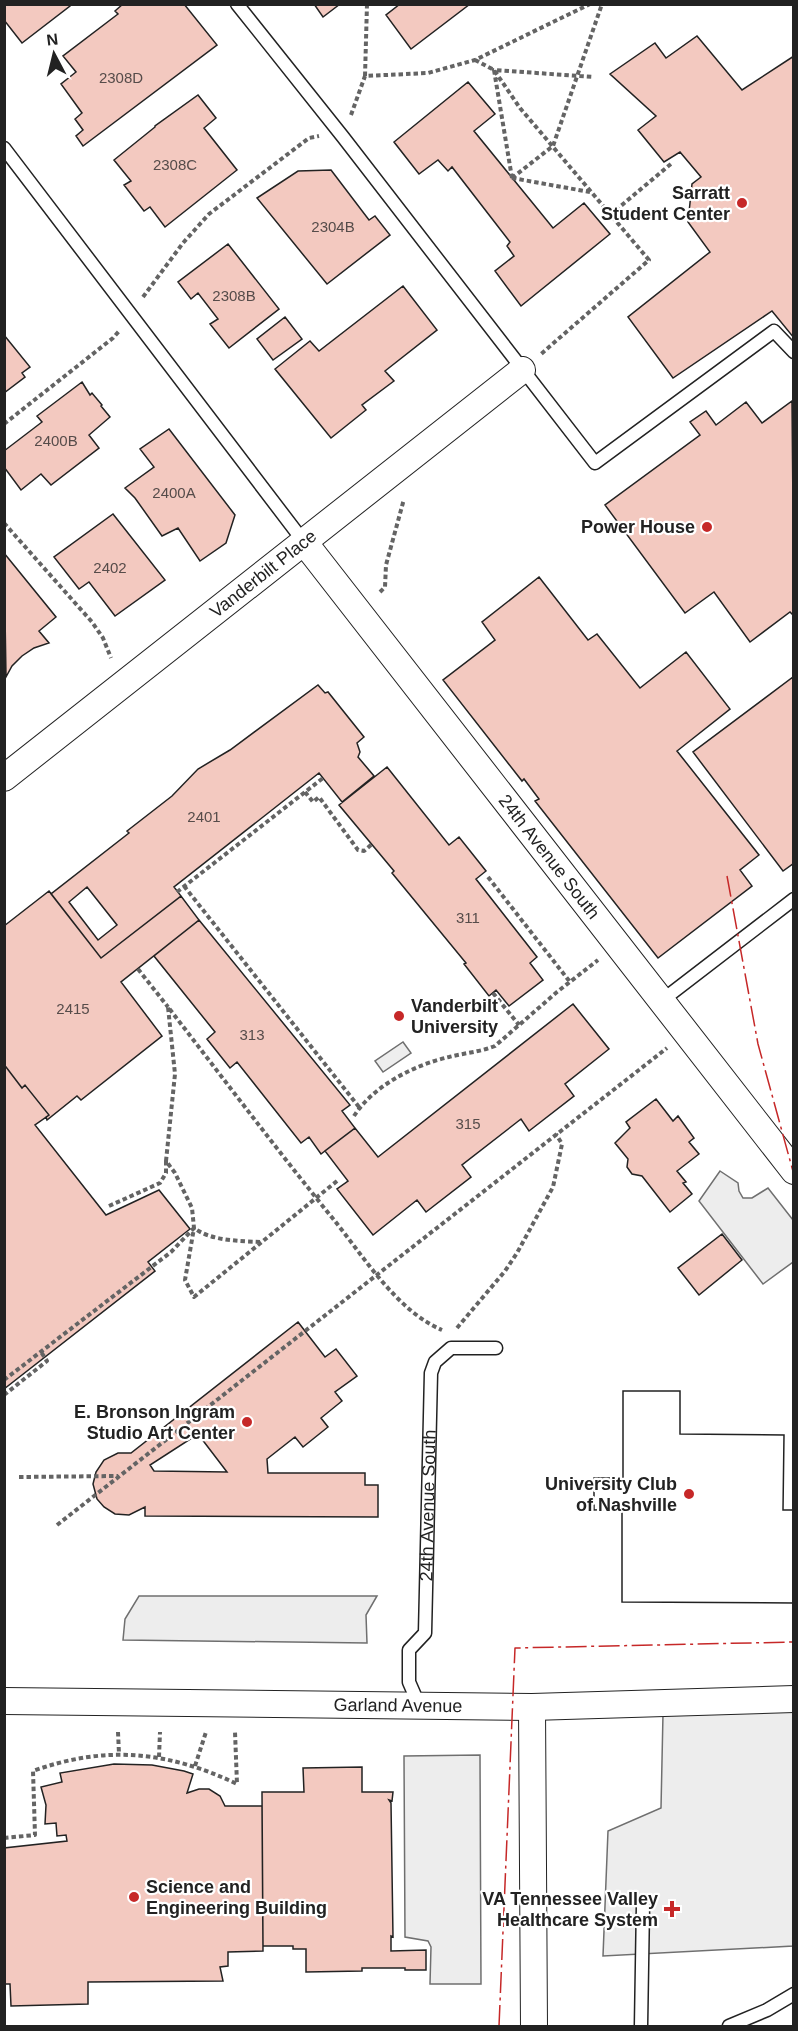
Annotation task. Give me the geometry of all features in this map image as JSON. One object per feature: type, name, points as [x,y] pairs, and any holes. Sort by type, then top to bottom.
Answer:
[{"type":"street","name":"Vanderbilt Place","points":[[4,778],[522,370]]},
{"type":"street","name":"24th Avenue South","points":[[304,543],[794,1171]]},
{"type":"street","name":"Garland Avenue","points":[[4,1701],[532,1707],[794,1699]]},
{"type":"street","points":[[532,1707],[534,2026]]},
{"type":"lane","points":[[237,4],[595,463],[774,331],[794,352]]},
{"type":"lane","points":[[4,148],[304,543]]},
{"type":"lane","points":[[660,1002],[794,899]]},
{"type":"lane","name":"24th Avenue South","points":[[419,1705],[409,1682],[409,1650],[425,1633],[431,1373],[435,1362],[451,1348],[496,1348]]},
{"type":"lane","points":[[641,2026],[643,1905]]},
{"type":"lane","points":[[729,2026],[767,2010],[794,1994]]},
{"type":"path","points":[[4,424],[113,338],[159,273],[209,214],[309,138],[343,137],[365,76],[367,4]]},
{"type":"path","points":[[365,76],[428,73],[475,60],[590,4]]},
{"type":"path","points":[[512,178],[553,146],[602,4]]},
{"type":"path","points":[[475,60],[494,70],[594,77]]},
{"type":"path","points":[[494,70],[520,108],[649,260],[522,370]]},
{"type":"path","points":[[494,70],[512,178]]},
{"type":"path","points":[[610,215],[672,163]]},
{"type":"path","points":[[512,178],[590,192]]},
{"type":"path","points":[[380,592],[385,587],[386,565],[404,499]]},
{"type":"path","points":[[4,523],[92,622],[111,658]]},
{"type":"path","points":[[177,892],[323,778]]},
{"type":"path","points":[[305,792],[313,802],[319,797],[358,850],[364,851],[372,844]]},
{"type":"path","points":[[488,877],[570,982]]},
{"type":"path","points":[[184,886],[359,1107]]},
{"type":"path","points":[[354,1116],[362,1102],[398,1078],[436,1061],[483,1051],[495,1046],[601,958]]},
{"type":"path","points":[[138,969],[392,1293],[428,1323],[450,1331],[478,1304],[505,1270],[553,1186],[562,1144],[556,1134]]},
{"type":"path","points":[[493,993],[519,1025]]},
{"type":"path","points":[[109,1206],[160,1183],[166,1173],[175,1074],[168,1007]]},
{"type":"path","points":[[57,1525],[670,1046]]},
{"type":"path","points":[[166,1161],[175,1173],[192,1208],[194,1228],[185,1280],[194,1297],[337,1181]]},
{"type":"path","points":[[194,1228],[201,1234],[262,1242]]},
{"type":"path","points":[[4,1380],[171,1252],[194,1228]]},
{"type":"path","points":[[4,1395],[47,1360],[40,1352]]},
{"type":"path","points":[[20,1477],[120,1476]]},
{"type":"path","points":[[118,1732],[119,1754]]},
{"type":"path","points":[[159,1757],[160,1732]]},
{"type":"path","points":[[195,1766],[206,1732]]},
{"type":"path","points":[[4,1838],[35,1835],[33,1771],[71,1759],[119,1754],[159,1757],[195,1766],[237,1784],[235,1732]]},
{"type":"shaded area","points":[[403,1042],[411,1053],[383,1072],[375,1061]]},
{"type":"shaded area","points":[[720,1171],[738,1183],[743,1198],[752,1198],[768,1188],[793,1220],[793,1262],[763,1284],[699,1201]]},
{"type":"shaded area","points":[[139,1596],[377,1596],[366,1615],[367,1643],[123,1640],[125,1619]]},
{"type":"shaded area","points":[[793,1710],[793,1946],[603,1956],[608,1831],[661,1808],[663,1714]]},
{"type":"shaded area","points":[[480,1755],[481,1984],[430,1984],[431,1947],[428,1941],[405,1937],[404,1756]]},
{"type":"building","points":[[4,4],[69,4],[70,6],[22,43],[4,20]]},
{"type":"building","points":[[123,4],[184,4],[217,45],[83,146],[76,136],[83,130],[75,119],[82,113],[61,84],[76,72],[63,56],[118,14],[115,11]]},
{"type":"building","points":[[314,4],[340,4],[323,17]]},
{"type":"building","points":[[400,4],[470,4],[411,49],[386,15]]},
{"type":"building","name":"Sarratt Student Center","points":[[697,36],[742,90],[794,56],[794,338],[772,311],[673,378],[628,317],[710,252],[688,222],[692,184],[701,177],[680,152],[664,162],[638,130],[656,116],[610,74],[655,43],[666,58]]},
{"type":"building","points":[[468,82],[495,114],[474,131],[553,228],[584,203],[610,234],[521,306],[495,271],[514,256],[507,246],[510,242],[452,167],[448,171],[438,160],[419,174],[394,142]]},
{"type":"building","points":[[198,95],[216,118],[204,128],[237,170],[165,227],[150,207],[144,211],[124,185],[131,181],[114,160]]},
{"type":"building","points":[[331,170],[369,220],[375,216],[390,235],[327,284],[257,198],[298,171]]},
{"type":"building","points":[[228,244],[279,309],[229,348],[210,324],[218,319],[198,293],[191,299],[178,282]]},
{"type":"building","points":[[403,286],[437,330],[385,371],[394,381],[362,405],[366,410],[331,438],[275,369],[310,341],[319,351]]},
{"type":"building","points":[[285,317],[302,339],[273,360],[257,339]]},
{"type":"building","points":[[4,335],[30,367],[22,373],[25,377],[4,393]]},
{"type":"building","points":[[82,382],[90,395],[92,393],[110,417],[89,435],[99,448],[51,485],[41,474],[21,490],[4,467],[4,451],[42,422],[37,416]]},
{"type":"building","name":"Power House","points":[[792,401],[794,616],[790,612],[750,642],[714,592],[685,613],[605,505],[700,435],[690,422],[706,411],[716,425],[746,402],[762,423]]},
{"type":"building","points":[[169,429],[235,515],[226,543],[200,561],[178,528],[162,536],[135,498],[125,488],[154,467],[140,449]]},
{"type":"building","points":[[113,514],[165,580],[115,616],[89,582],[79,589],[54,557]]},
{"type":"building","points":[[4,553],[56,617],[39,631],[49,643],[34,648],[22,656],[12,666],[6,677]]},
{"type":"building","points":[[539,577],[588,640],[597,634],[640,688],[686,652],[730,709],[677,751],[759,855],[740,870],[752,886],[658,958],[535,801],[539,799],[524,779],[522,781],[443,680],[495,640],[482,622]]},
{"type":"building","points":[[793,677],[794,863],[783,871],[693,752]]},
{"type":"building","points":[[318,685],[325,693],[328,692],[364,737],[357,743],[360,752],[358,757],[374,776],[342,802],[319,773],[174,887],[181,896],[101,958],[51,894],[129,833],[127,831],[172,796],[198,769],[230,750]],"holes":[[[87,887],[117,925],[98,940],[69,902]]]},
{"type":"building","points":[[387,767],[449,845],[459,837],[486,871],[476,879],[537,957],[530,963],[543,980],[509,1006],[496,990],[489,996],[464,964],[466,963],[392,873],[394,871],[339,805]]},
{"type":"building","points":[[49,891],[101,958],[181,896],[199,920],[121,982],[162,1036],[81,1100],[77,1096],[47,1120],[46,1117],[49,1115],[25,1085],[22,1088],[6,1067],[4,1068],[4,926]]},
{"type":"building","points":[[199,920],[350,1105],[342,1111],[355,1128],[321,1154],[309,1137],[301,1143],[237,1062],[230,1068],[207,1039],[215,1032],[154,956]]},
{"type":"building","points":[[573,1004],[609,1049],[565,1084],[574,1096],[529,1131],[521,1119],[462,1165],[471,1177],[426,1212],[417,1200],[373,1235],[337,1189],[348,1181],[325,1151],[355,1128],[378,1157]]},
{"type":"building","points":[[6,1067],[22,1088],[25,1085],[49,1115],[35,1125],[106,1215],[159,1190],[190,1229],[148,1262],[155,1271],[4,1389],[4,1068]]},
{"type":"building","points":[[656,1099],[673,1121],[678,1116],[694,1138],[689,1142],[699,1154],[677,1171],[692,1194],[670,1212],[642,1176],[632,1174],[627,1167],[628,1159],[615,1143],[630,1128],[626,1122]]},
{"type":"building","points":[[722,1234],[742,1260],[699,1295],[678,1268]]},
{"type":"building","name":"E. Bronson Ingram Studio Art Center","points":[[298,1322],[325,1357],[336,1349],[357,1376],[335,1392],[342,1401],[321,1418],[328,1427],[303,1447],[295,1437],[267,1459],[268,1473],[365,1473],[365,1485],[378,1485],[378,1517],[145,1516],[145,1507],[129,1515],[115,1514],[97,1499],[93,1484],[96,1472],[104,1460],[118,1453],[131,1453]],"holes":[[[198,1434],[227,1472],[154,1471],[150,1465]]]},
{"type":"building","name":"University Club of Nashville","points":[[623,1391],[680,1391],[680,1434],[784,1435],[783,1510],[794,1510],[794,1603],[622,1602],[622,1509],[594,1510],[594,1478],[623,1478]]},
{"type":"building","name":"University Club of Nashville","points":[[623,1391],[680,1391],[680,1434],[784,1435],[783,1510],[794,1510],[794,1603],[622,1602],[622,1509],[594,1510],[594,1478],[623,1478]]},
{"type":"building","name":"Science and Engineering Building","points":[[114,1764],[152,1765],[184,1771],[193,1774],[187,1793],[209,1789],[220,1796],[225,1806],[262,1806],[263,1951],[228,1952],[228,1966],[220,1967],[223,1981],[88,1982],[88,2004],[11,2006],[10,1984],[4,1984],[4,1848],[67,1841],[66,1835],[57,1836],[56,1823],[45,1824],[46,1805],[41,1787],[62,1782],[60,1773]]},
{"type":"building","points":[[362,1767],[362,1792],[393,1792],[392,1801],[389,1800],[391,1803],[393,1937],[391,1936],[391,1951],[426,1950],[426,1970],[362,1968],[362,1971],[306,1972],[306,1949],[293,1949],[293,1946],[263,1946],[262,1792],[304,1792],[303,1768]]},
{"type":"power","points":[[727,876],[758,1044],[794,1175]]},
{"type":"power","points":[[499,2026],[515,1648],[794,1642]]},
{"type":"place","name":"Sarratt Student Center","points":[[742,203]]},
{"type":"place","name":"Power House","points":[[707,527]]},
{"type":"place","name":"Vanderbilt University","points":[[399,1016]]},
{"type":"place","name":"E. Bronson Ingram Studio Art Center","points":[[247,1422]]},
{"type":"place","name":"University Club of Nashville","points":[[689,1494]]},
{"type":"place","name":"Science and Engineering Building","points":[[134,1897]]},
{"type":"place","name":"VA Tennessee Valley Healthcare System","points":[[672,1909]]}]
